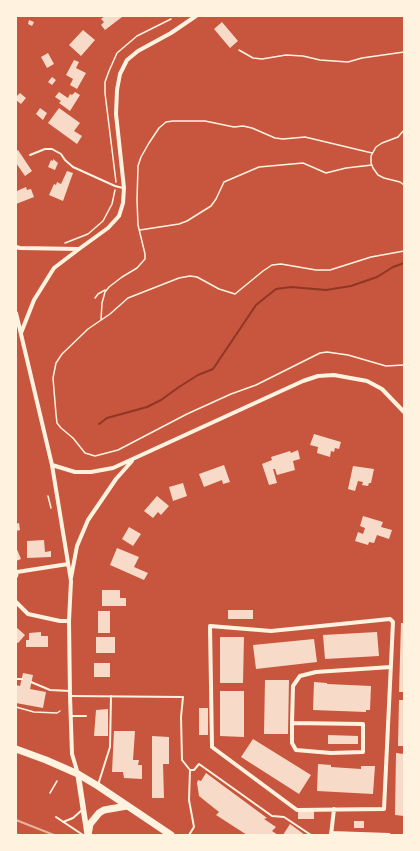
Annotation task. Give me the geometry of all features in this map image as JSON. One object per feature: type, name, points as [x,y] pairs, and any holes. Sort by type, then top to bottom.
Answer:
[{"type":"highway","points":[[16,749],[78,774],[171,835]]},
{"type":"highway","points":[[88,835],[90,824],[99,813],[104,810],[127,806]]},
{"type":"street","points":[[21,334],[34,300],[54,268],[108,228],[119,216],[123,203],[124,188],[116,114],[117,90],[120,74],[127,60],[138,51],[171,33],[196,16]]},
{"type":"street","points":[[16,247],[79,249]]},
{"type":"street","points":[[16,313],[52,465],[71,581]]},
{"type":"street","points":[[52,465],[74,472],[91,472],[113,468],[303,380],[318,376],[334,375],[367,381],[382,389],[404,412]]},
{"type":"street","points":[[88,835],[78,774],[72,754],[69,621],[71,581],[77,546],[88,520],[116,479],[134,459]]},
{"type":"street","points":[[16,576],[17,572],[68,564]]},
{"type":"street","points":[[16,602],[28,614],[69,621]]},
{"type":"street","points":[[390,619],[393,622],[390,667],[384,809],[297,810],[212,747],[210,626],[271,632],[390,619]]},
{"type":"street","points":[[292,723],[363,724],[363,752],[332,753],[296,750],[292,743],[292,723],[293,686],[300,676],[316,672],[390,667]]},
{"type":"street","points":[[334,809],[331,834],[389,835]]},
{"type":"lane","points":[[30,155],[45,149],[52,149],[61,154],[73,167],[115,186],[124,188]]},
{"type":"lane","points":[[16,679],[22,679]]},
{"type":"lane","points":[[31,682],[50,690],[70,691]]},
{"type":"lane","points":[[70,696],[183,697],[181,717],[182,760],[190,770],[189,800],[194,827],[189,835]]},
{"type":"lane","points":[[98,786],[110,747],[111,696]]},
{"type":"lane","points":[[71,716],[86,716]]},
{"type":"lane","points":[[190,770],[194,770],[198,764],[272,816],[284,817],[311,835]]},
{"type":"lane","points":[[63,822],[73,818],[83,809]]},
{"type":"lane","points":[[56,817],[83,835]]},
{"type":"path","points":[[67,242],[88,234],[103,221],[112,204],[115,186],[105,93],[107,76],[117,53],[137,36],[171,19]]},
{"type":"path","points":[[239,50],[253,58],[262,59],[286,55],[348,62],[362,58],[404,52]]},
{"type":"path","points":[[95,298],[101,292],[107,290],[142,264],[145,254],[138,225],[138,166],[149,143],[159,128],[166,122],[199,121],[234,127],[243,126],[252,128],[274,138],[283,139],[305,137],[372,154]]},
{"type":"path","points":[[404,130],[398,137],[376,147],[371,156],[372,165],[378,175],[404,184]]},
{"type":"path","points":[[140,230],[179,224],[187,221],[211,206],[224,182],[259,167],[303,163],[326,173],[346,168],[372,165]]},
{"type":"path","points":[[404,250],[371,257],[330,270],[316,270],[281,264],[272,265],[235,294],[219,289],[197,277],[190,276],[173,280],[128,298],[88,329],[62,354],[56,363],[53,378],[58,423],[85,453],[95,456],[118,450],[186,414],[256,384],[320,353],[328,352],[348,355],[386,366],[404,365]]},
{"type":"path","points":[[101,320],[103,296],[107,290]]},
{"type":"path","points":[[48,496],[51,508]]},
{"type":"path","points":[[16,707],[34,712],[60,712]]},
{"type":"path","points":[[50,793],[57,781]]},
{"type":"building","points":[[105,16],[122,17],[105,30],[101,25],[104,22],[101,19]]},
{"type":"building","points":[[29,20],[34,22],[32,26],[28,24]]},
{"type":"building","points":[[222,22],[238,41],[230,48],[214,29]]},
{"type":"building","points":[[83,30],[95,40],[81,56],[69,45]]},
{"type":"building","points":[[48,53],[54,64],[47,68],[41,57]]},
{"type":"building","points":[[74,60],[79,62],[76,68],[86,73],[77,89],[70,85],[73,79],[66,75]]},
{"type":"building","points":[[52,77],[56,80],[52,85],[48,82]]},
{"type":"building","points":[[59,92],[68,98],[70,94],[72,95],[75,92],[80,95],[70,111],[59,103],[61,101],[55,97]]},
{"type":"building","points":[[20,93],[26,98],[21,104],[16,100],[16,97]]},
{"type":"building","points":[[40,108],[47,113],[43,120],[36,114]]},
{"type":"building","points":[[59,108],[80,123],[74,131],[82,136],[77,144],[48,123]]},
{"type":"building","points":[[18,150],[32,171],[25,176],[16,163],[16,151]]},
{"type":"building","points":[[53,159],[58,163],[55,170],[48,167]]},
{"type":"building","points":[[67,171],[73,173],[63,201],[49,195],[54,184],[56,185],[57,182],[61,184]]},
{"type":"building","points":[[26,187],[27,190],[31,189],[34,197],[16,204],[16,188],[17,191]]},
{"type":"building","points":[[314,434],[341,442],[339,449],[335,448],[334,452],[331,451],[330,457],[317,453],[318,447],[310,445]]},
{"type":"building","points":[[298,450],[300,459],[293,461],[295,470],[277,475],[275,469],[273,469],[277,483],[269,485],[262,464],[272,460],[271,457]]},
{"type":"building","points":[[224,465],[230,482],[223,484],[222,480],[204,487],[199,474]]},
{"type":"building","points":[[353,466],[374,469],[371,483],[369,483],[368,486],[362,485],[363,482],[358,481],[355,491],[348,489]]},
{"type":"building","points":[[183,483],[187,496],[173,501],[169,487]]},
{"type":"building","points":[[157,496],[169,506],[161,515],[158,512],[153,518],[144,511]]},
{"type":"building","points":[[363,516],[383,522],[381,527],[392,530],[389,539],[377,535],[374,543],[369,542],[368,545],[355,541],[358,532],[363,534],[365,528],[360,526]]},
{"type":"building","points":[[19,523],[20,530],[16,531],[16,524]]},
{"type":"building","points":[[129,527],[141,534],[133,546],[122,539]]},
{"type":"building","points":[[44,540],[45,552],[51,551],[51,557],[27,558],[27,541]]},
{"type":"building","points":[[16,547],[21,559],[16,561]]},
{"type":"building","points":[[117,548],[139,557],[134,567],[148,573],[144,580],[110,565]]},
{"type":"building","points":[[102,590],[120,590],[120,598],[126,598],[126,606],[102,606]]},
{"type":"building","points":[[228,610],[253,610],[253,619],[228,619]]},
{"type":"building","points":[[98,611],[110,611],[110,633],[98,633]]},
{"type":"building","points":[[401,623],[404,623],[404,692],[399,692]]},
{"type":"building","points":[[16,627],[25,635],[18,643],[16,642]]},
{"type":"building","points":[[41,632],[41,636],[48,636],[48,647],[26,647],[26,640],[29,640],[29,633]]},
{"type":"building","points":[[377,632],[379,656],[325,659],[323,635]]},
{"type":"building","points":[[96,637],[115,637],[115,653],[96,653]]},
{"type":"building","points":[[220,637],[244,637],[243,683],[220,683]]},
{"type":"building","points":[[314,639],[317,662],[256,669],[253,645]]},
{"type":"building","points":[[94,663],[110,663],[110,677],[94,677]]},
{"type":"building","points":[[23,673],[33,675],[30,689],[46,692],[43,708],[16,703],[16,685],[20,686]]},
{"type":"building","points":[[265,680],[289,680],[288,734],[264,734]]},
{"type":"building","points":[[314,682],[371,686],[370,710],[366,710],[366,712],[313,710]]},
{"type":"building","points":[[220,691],[244,691],[244,737],[220,736]]},
{"type":"building","points":[[399,700],[404,700],[404,746],[398,746]]},
{"type":"building","points":[[199,708],[208,708],[208,735],[199,735]]},
{"type":"building","points":[[108,709],[108,736],[94,736],[96,710]]},
{"type":"building","points":[[114,731],[135,731],[133,760],[139,760],[138,765],[142,765],[142,779],[124,778],[123,772],[112,772]]},
{"type":"building","points":[[328,735],[358,736],[358,744],[328,744]]},
{"type":"building","points":[[152,736],[169,737],[169,764],[163,764],[164,798],[152,798]]},
{"type":"building","points":[[253,739],[311,775],[299,794],[241,757]]},
{"type":"building","points":[[396,753],[404,754],[404,816],[395,815]]},
{"type":"building","points":[[318,764],[331,765],[331,767],[361,769],[361,766],[375,766],[373,794],[317,791]]},
{"type":"building","points":[[206,773],[267,818],[264,819],[276,827],[272,831],[278,835],[247,835],[216,815],[219,812],[199,796],[197,783],[198,780],[201,781]]},
{"type":"building","points":[[298,811],[314,811],[314,819],[298,819]]},
{"type":"building","points":[[354,821],[364,821],[364,828],[354,828]]},
{"type":"building","points":[[290,824],[305,835],[283,835]]},
{"type":"waterway","points":[[99,424],[107,418],[147,407],[161,400],[198,375],[213,369],[256,305],[276,289],[291,287],[326,290],[351,286],[377,277],[393,267],[404,263]]},
{"type":"railway","points":[[16,820],[54,835]]}]
